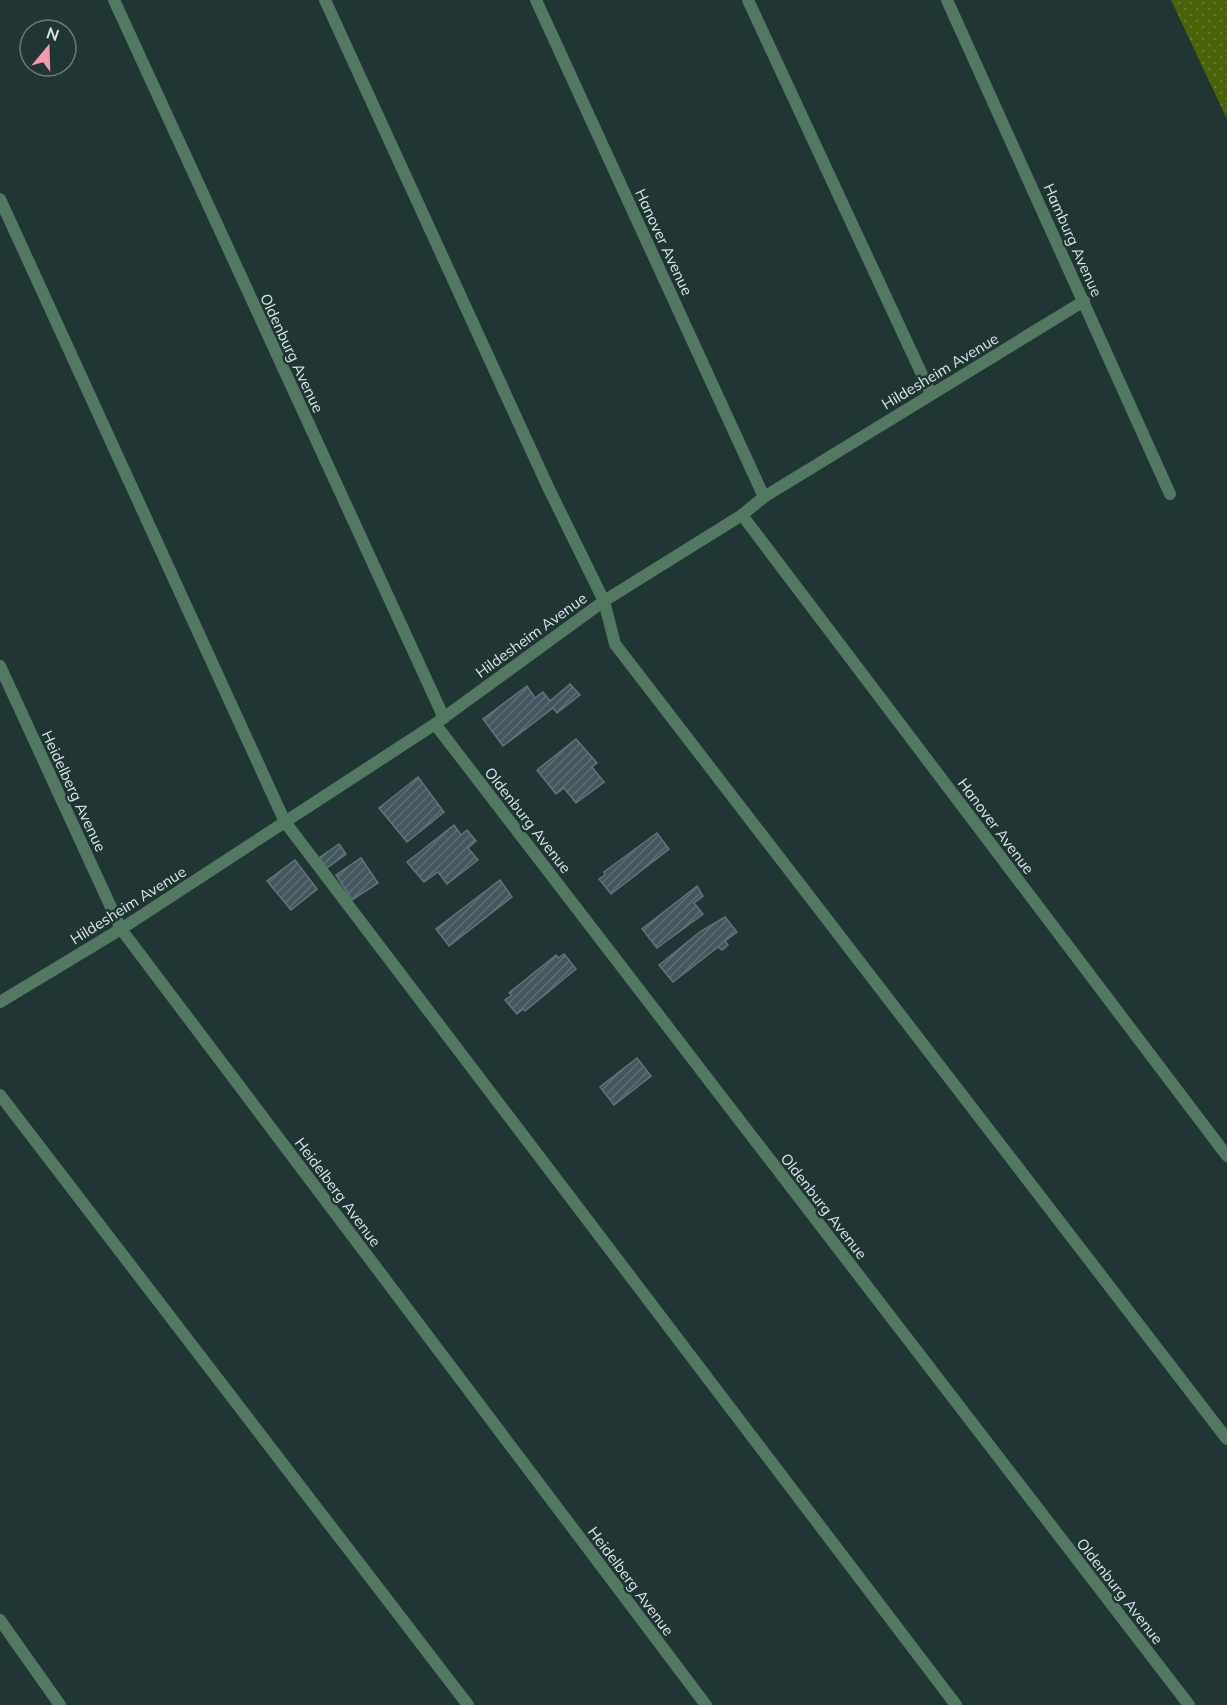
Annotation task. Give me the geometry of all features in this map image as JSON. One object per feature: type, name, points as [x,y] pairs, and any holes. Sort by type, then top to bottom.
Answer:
[{"type":"street","name":"Oldenburg Avenue","points":[[114,0],[439,721],[1189,1705]]},
{"type":"street","points":[[325,0],[548,487],[604,601],[615,644],[1227,1439]]},
{"type":"street","name":"Hanover Avenue","points":[[536,0],[764,497]]},
{"type":"street","points":[[748,0],[931,394]]},
{"type":"street","name":"Hamburg Avenue","points":[[947,0],[1170,494]]},
{"type":"street","points":[[0,199],[285,822],[956,1705]]},
{"type":"street","name":"Hildesheim Avenue","points":[[0,1002],[121,929],[439,721],[604,601],[742,515],[764,497],[1084,301]]},
{"type":"street","name":"Hanover Avenue","points":[[742,515],[1227,1156]]},
{"type":"street","name":"Heidelberg Avenue","points":[[0,666],[121,929],[706,1705]]},
{"type":"street","points":[[0,1095],[468,1705]]},
{"type":"street","points":[[0,1620],[60,1705]]},
{"type":"green space","points":[[1171,0],[1227,0],[1227,119]]},
{"type":"building","points":[[570,684],[580,695],[557,713],[553,708],[503,746],[483,719],[527,686],[535,698],[543,692],[550,701]]},
{"type":"building","points":[[576,739],[597,763],[592,767],[604,782],[576,803],[564,788],[556,794],[537,770]]},
{"type":"building","points":[[418,777],[444,812],[407,842],[379,808]]},
{"type":"building","points":[[454,825],[461,835],[467,830],[476,841],[468,848],[478,860],[447,884],[438,872],[424,882],[407,862]]},
{"type":"building","points":[[657,833],[669,849],[611,894],[599,879],[605,875],[604,872]]},
{"type":"building","points":[[339,844],[346,854],[327,868],[319,858]]},
{"type":"building","points":[[361,858],[378,883],[352,900],[336,875]]},
{"type":"building","points":[[295,860],[317,889],[291,910],[267,881]]},
{"type":"building","points":[[500,880],[512,897],[449,946],[436,929]]},
{"type":"building","points":[[697,886],[703,896],[694,903],[703,914],[657,948],[642,929]]},
{"type":"building","points":[[725,917],[737,932],[725,941],[728,945],[722,950],[718,947],[673,982],[659,965],[701,931]]},
{"type":"building","points":[[564,954],[576,969],[525,1011],[523,1009],[517,1014],[505,1000],[512,995],[509,993],[556,955],[558,958]]},
{"type":"building","points":[[637,1058],[651,1076],[614,1105],[600,1087]]}]
